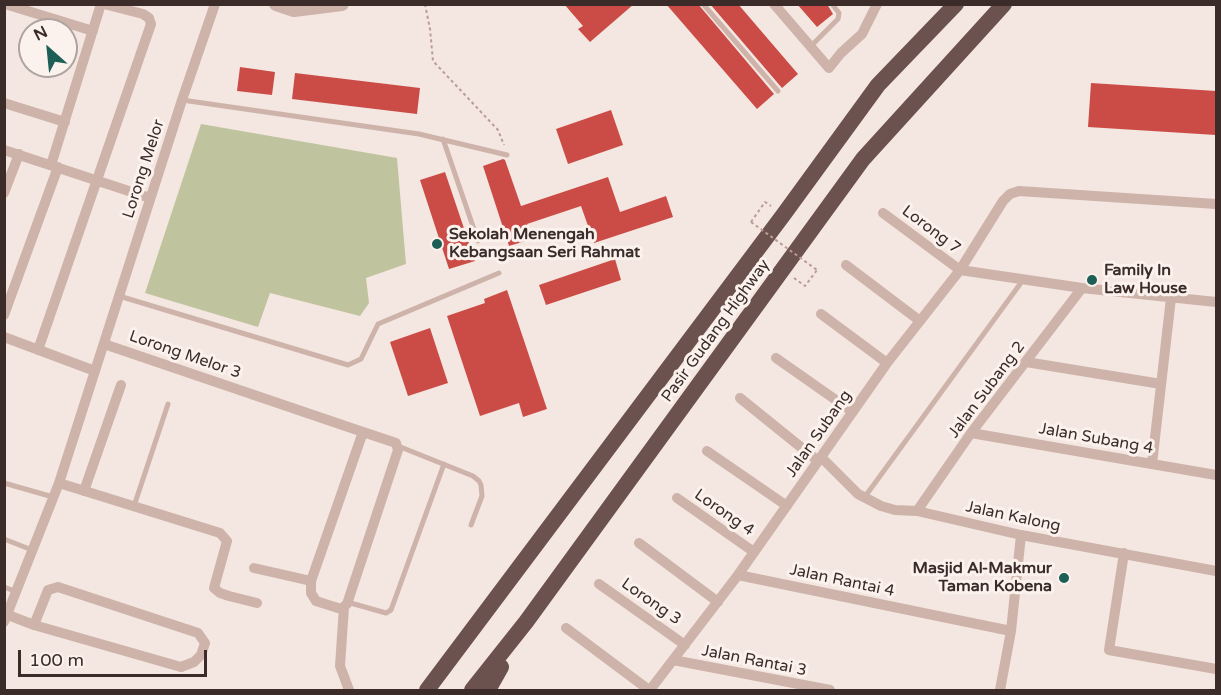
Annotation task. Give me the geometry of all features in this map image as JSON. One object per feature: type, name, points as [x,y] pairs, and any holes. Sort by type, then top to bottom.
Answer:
[{"type":"highway","name":"Pasir Gudang Highway","points":[[427,690],[878,85],[956,4]]},
{"type":"highway","name":"Pasir Gudang Highway","points":[[472,690],[526,622],[863,159],[1004,4]]},
{"type":"highway","points":[[479,690],[526,622]]},
{"type":"highway","points":[[488,690],[526,622]]},
{"type":"highway","points":[[419,690],[445,665]]},
{"type":"street","points":[[5,4],[93,31]]},
{"type":"street","points":[[4,315],[55,166],[65,122],[102,4],[149,18],[151,24],[38,350]]},
{"type":"street","name":"Lorong Melor","points":[[104,344],[215,4]]},
{"type":"street","points":[[276,4],[294,10],[342,4]]},
{"type":"street","points":[[774,4],[829,68],[841,53],[862,34],[877,4]]},
{"type":"street","points":[[4,103],[65,122]]},
{"type":"street","points":[[4,150],[150,198]]},
{"type":"street","points":[[4,193],[19,154]]},
{"type":"street","name":"Jalan Subang","points":[[649,690],[738,575],[887,363],[960,270],[1003,201],[1010,195],[1019,191],[1216,204]]},
{"type":"street","name":"Lorong 7","points":[[883,213],[960,270]]},
{"type":"street","points":[[846,265],[920,321]]},
{"type":"street","points":[[960,270],[1082,288],[1216,302]]},
{"type":"street","name":"Jalan Subang 2","points":[[917,511],[972,433],[1082,288]]},
{"type":"street","points":[[1152,464],[1171,298]]},
{"type":"street","points":[[821,314],[887,363]]},
{"type":"street","points":[[4,337],[95,371]]},
{"type":"street","name":"Lorong Melor 3","points":[[6,618],[59,483],[104,344],[396,443],[398,446]]},
{"type":"street","points":[[776,358],[853,412]]},
{"type":"street","points":[[1026,362],[1161,384]]},
{"type":"street","points":[[84,490],[121,385]]},
{"type":"street","name":"Jalan Kalong","points":[[740,398],[820,459],[850,488],[864,498],[895,510],[917,511],[1086,551],[1124,553],[1216,570]]},
{"type":"street","points":[[346,605],[341,609],[316,602],[311,593],[311,581],[363,432]]},
{"type":"street","name":"Jalan Subang 4","points":[[972,433],[1216,475]]},
{"type":"street","points":[[349,690],[340,666],[346,605],[398,446]]},
{"type":"street","points":[[707,451],[787,506]]},
{"type":"street","points":[[59,483],[220,533],[227,542],[214,588],[220,593],[257,603]]},
{"type":"street","name":"Lorong 4","points":[[676,498],[754,552]]},
{"type":"street","points":[[1000,690],[1011,631],[1021,535]]},
{"type":"street","points":[[639,543],[718,602]]},
{"type":"street","points":[[1124,553],[1109,650],[1216,669]]},
{"type":"street","points":[[254,568],[311,581]]},
{"type":"street","name":"Jalan Rantai 4","points":[[738,575],[1011,631]]},
{"type":"street","name":"Lorong 3","points":[[599,584],[685,645]]},
{"type":"street","points":[[6,618],[181,667],[194,662],[201,655],[205,643],[198,633],[58,588],[48,590],[34,625]]},
{"type":"street","points":[[566,628],[649,690]]},
{"type":"street","name":"Jalan Rantai 3","points":[[673,660],[830,690]]},
{"type":"lane","points":[[704,4],[778,91]]},
{"type":"lane","points":[[810,47],[838,19],[839,13],[832,4]]},
{"type":"lane","points":[[182,100],[419,134],[507,155]]},
{"type":"lane","points":[[443,139],[478,241]]},
{"type":"lane","points":[[119,296],[348,365],[361,359],[378,324],[499,273]]},
{"type":"lane","points":[[864,498],[1023,280]]},
{"type":"lane","points":[[134,506],[168,404]]},
{"type":"lane","points":[[398,446],[473,476],[482,485],[482,496],[471,525]]},
{"type":"lane","points":[[346,605],[386,613],[391,610],[444,464]]},
{"type":"lane","points":[[4,483],[53,497]]},
{"type":"lane","points":[[4,539],[33,551]]},
{"type":"lane","points":[[4,587],[17,592]]},
{"type":"path","points":[[425,4],[433,61],[498,130],[507,155]]},
{"type":"path","points":[[765,202],[751,222],[817,270],[805,286]]},
{"type":"green space","points":[[201,124],[397,158],[406,264],[366,278],[369,303],[360,316],[270,293],[258,327],[145,293]]},
{"type":"building","points":[[564,4],[634,4],[590,42],[578,29],[583,26]]},
{"type":"building","points":[[666,4],[698,4],[774,94],[757,109]]},
{"type":"building","points":[[710,4],[738,4],[798,74],[782,88]]},
{"type":"building","points":[[797,4],[827,4],[833,14],[817,27]]},
{"type":"building","points":[[240,67],[275,72],[272,95],[237,91]]},
{"type":"building","points":[[295,73],[420,88],[417,114],[292,99]]},
{"type":"building","points":[[1091,83],[1216,91],[1216,135],[1088,127]]},
{"type":"building","points":[[611,110],[623,145],[568,164],[556,129]]},
{"type":"building","points":[[503,159],[521,206],[608,177],[620,212],[666,196],[673,217],[594,243],[581,206],[527,224],[532,239],[509,246],[483,166]]},
{"type":"building","points":[[445,172],[475,261],[449,269],[420,180]]},
{"type":"building","points":[[615,259],[621,280],[546,305],[539,285]]},
{"type":"building","points":[[507,290],[547,409],[523,417],[519,403],[480,416],[447,316],[485,303],[484,299]]},
{"type":"building","points":[[430,328],[448,383],[408,396],[390,342]]},
{"type":"place","name":"Sekolah Menengah Kebangsaan Seri Rahmat","points":[[437,244]]},
{"type":"place","name":"Family In Law House","points":[[1092,280]]},
{"type":"place","name":"Masjid Al-Makmur Taman Kobena","points":[[1064,578]]}]
